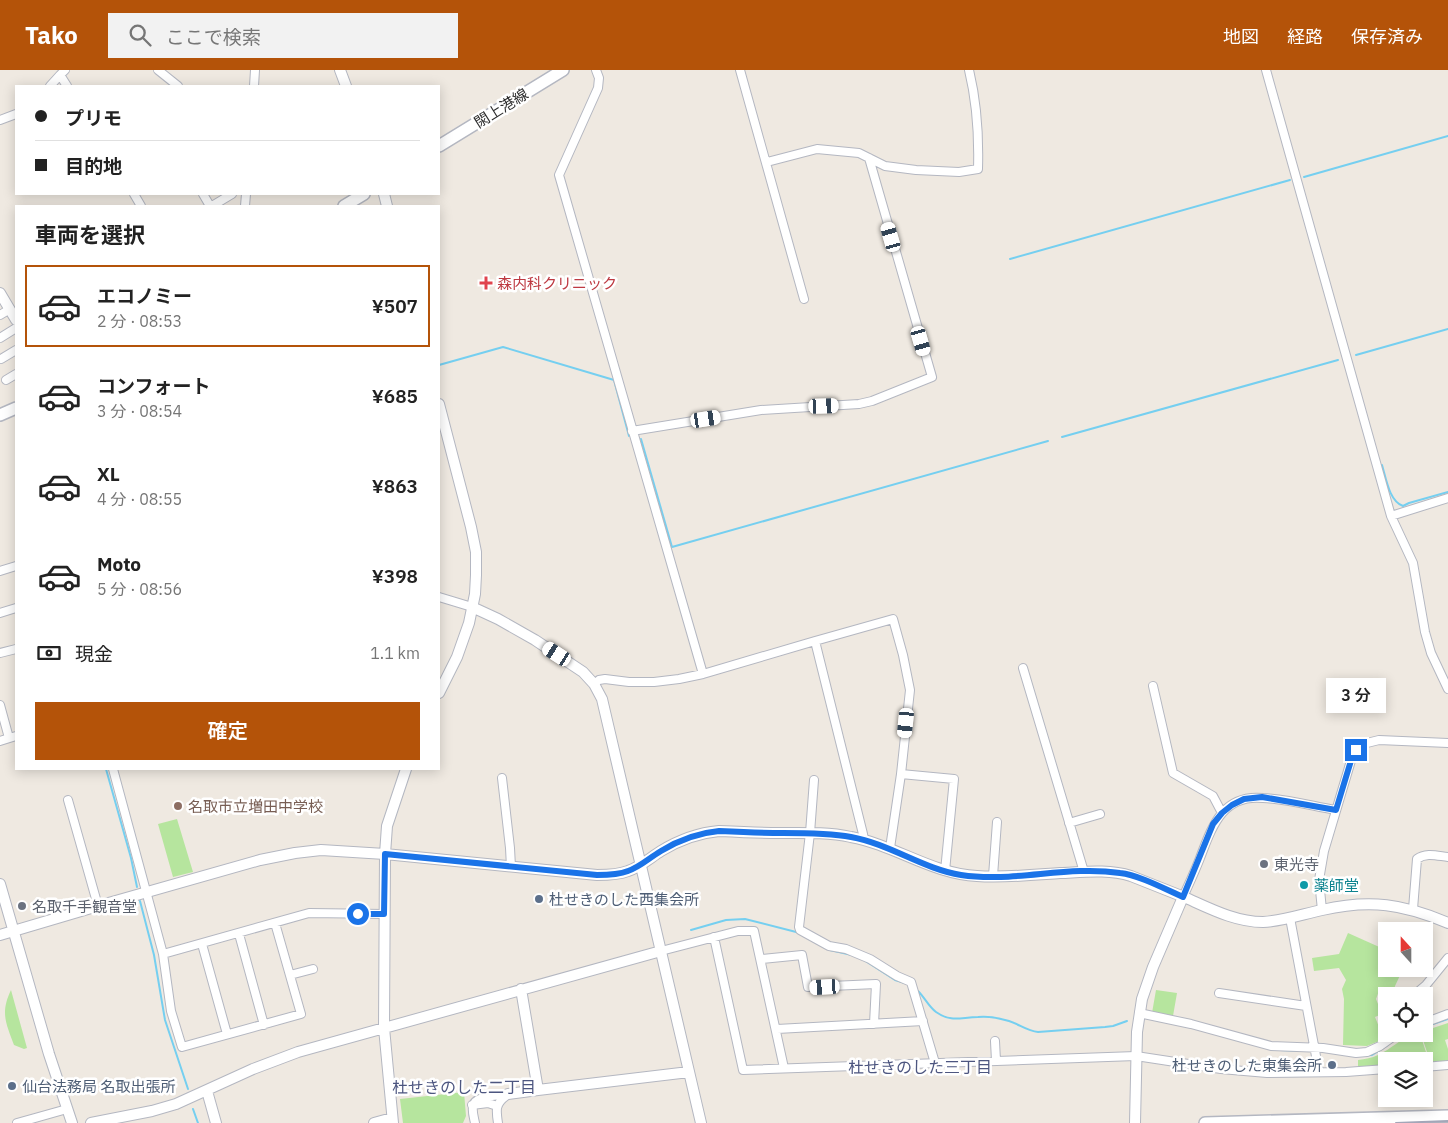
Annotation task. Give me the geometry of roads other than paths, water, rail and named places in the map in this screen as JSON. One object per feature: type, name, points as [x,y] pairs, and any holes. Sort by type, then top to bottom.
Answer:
[{"type":"main road","name":"閖上港線","points":[[440,145],[555,72]]},
{"type":"main road","points":[[346,205],[361,195]]},
{"type":"main road","points":[[1,414],[15,408]]},
{"type":"main road","points":[[1205,1123],[1448,1116]]},
{"type":"street","points":[[158,70],[177,85]]},
{"type":"street","points":[[254,85],[255,70]]},
{"type":"street","points":[[340,70],[346,85]]},
{"type":"street","points":[[596,70],[599,78],[598,88],[558,175],[703,674]]},
{"type":"street","points":[[740,70],[804,299]]},
{"type":"street","points":[[767,162],[816,149],[859,153],[885,166],[916,170],[959,172],[978,169],[976,113],[969,70]]},
{"type":"street","points":[[1266,70],[1391,516],[1413,563],[1430,653],[1448,689]]},
{"type":"street","points":[[51,85],[62,73],[67,85]]},
{"type":"street","points":[[0,120],[15,114]]},
{"type":"street","points":[[632,431],[761,410],[858,404],[872,401],[932,376],[870,158]]},
{"type":"street","points":[[213,205],[230,195]]},
{"type":"street","points":[[0,294],[15,318]]},
{"type":"street","points":[[0,315],[10,309]]},
{"type":"street","points":[[0,338],[15,329]]},
{"type":"street","points":[[1,359],[15,351]]},
{"type":"street","points":[[6,380],[15,375]]},
{"type":"street","points":[[440,408],[474,540],[476,575],[469,624],[457,657],[440,691]]},
{"type":"street","points":[[1391,516],[1448,498]]},
{"type":"street","points":[[0,571],[15,566]]},
{"type":"street","points":[[440,597],[472,607],[498,619],[534,640],[583,672],[594,684],[602,699],[701,1123]]},
{"type":"street","points":[[0,613],[15,608]]},
{"type":"street","points":[[594,684],[599,680],[605,679],[629,682],[654,682],[703,674],[892,620],[903,655],[910,690],[901,774],[890,848]]},
{"type":"street","points":[[815,641],[864,840]]},
{"type":"street","points":[[0,653],[15,649]]},
{"type":"street","points":[[1023,668],[1084,872]]},
{"type":"street","points":[[1153,686],[1173,773],[1213,796],[1222,813]]},
{"type":"street","points":[[0,705],[13,737],[0,741]]},
{"type":"street","points":[[1322,910],[1318,880],[1324,851],[1353,754],[1363,744],[1379,740],[1448,743]]},
{"type":"street","points":[[112,770],[163,954],[171,1011],[182,1048],[301,1014],[275,923]]},
{"type":"street","points":[[374,1123],[393,1120],[384,1028],[385,854],[387,826],[406,770]]},
{"type":"street","points":[[901,774],[954,779],[945,871]]},
{"type":"street","points":[[502,778],[511,867]]},
{"type":"street","points":[[814,780],[800,930],[829,946],[846,949],[870,959],[911,982],[935,1063]]},
{"type":"street","points":[[1135,1123],[1139,1012],[1146,984],[1213,824],[1222,813],[1244,799],[1262,797],[1336,810]]},
{"type":"street","points":[[68,800],[98,906]]},
{"type":"street","points":[[1069,822],[1100,814]]},
{"type":"street","points":[[993,876],[997,822]]},
{"type":"street","points":[[0,935],[260,860],[295,853],[321,850],[385,854],[597,875],[626,872],[641,866],[674,843],[704,832],[719,831],[851,837],[890,848],[921,863],[945,871],[969,876],[1084,872],[1122,873],[1225,915],[1245,920],[1264,922],[1346,905],[1366,903],[1413,909],[1448,922]]},
{"type":"street","points":[[1413,909],[1417,859],[1422,855],[1448,857]]},
{"type":"street","points":[[0,884],[66,1110],[72,1123]]},
{"type":"street","points":[[163,954],[308,913],[384,914]]},
{"type":"street","points":[[1290,918],[1319,1072]]},
{"type":"street","points":[[91,1123],[152,1111],[176,1104],[253,1069],[298,1052],[521,989],[738,931],[754,931],[762,959],[784,1068]]},
{"type":"street","points":[[239,934],[264,1024]]},
{"type":"street","points":[[714,937],[743,1070],[1136,1056],[1221,1069],[1267,1073],[1378,1069]]},
{"type":"street","points":[[202,944],[228,1034]]},
{"type":"street","points":[[762,959],[802,956],[808,987],[876,984],[874,1024]]},
{"type":"street","points":[[1422,987],[1448,958]]},
{"type":"street","points":[[290,975],[313,969]]},
{"type":"street","points":[[521,989],[538,1090]]},
{"type":"street","points":[[1219,993],[1306,1006]]},
{"type":"street","points":[[1139,1012],[1191,1024],[1263,1045],[1323,1048],[1356,1053],[1368,1052],[1386,1042]]},
{"type":"street","points":[[1433,1020],[1448,1014]]},
{"type":"street","points":[[776,1029],[923,1021]]},
{"type":"street","points":[[995,1040],[996,1061]]},
{"type":"street","points":[[1433,1066],[1448,1065]]},
{"type":"street","points":[[472,1105],[479,1098],[688,1072]]},
{"type":"street","points":[[207,1091],[216,1123]]},
{"type":"street","points":[[498,1123],[496,1106],[508,1094]]},
{"type":"street","points":[[472,1105],[488,1103],[496,1106]]},
{"type":"street","points":[[472,1105],[475,1123]]},
{"type":"street","points":[[17,1123],[66,1110]]},
{"type":"waterway","points":[[1304,177],[1448,136]]},
{"type":"waterway","points":[[1010,259],[1290,180]]},
{"type":"waterway","points":[[1356,355],[1448,329]]},
{"type":"waterway","points":[[440,365],[503,347],[614,380],[629,436]]},
{"type":"waterway","points":[[1062,437],[1338,360]]},
{"type":"waterway","points":[[641,439],[672,547],[1048,441]]},
{"type":"waterway","points":[[1382,465],[1391,494],[1403,506],[1448,492]]},
{"type":"waterway","points":[[106,770],[131,858],[137,887]]},
{"type":"waterway","points":[[140,901],[154,955],[165,1020],[188,1089]]},
{"type":"waterway","points":[[691,930],[726,920],[745,919],[800,933]]},
{"type":"waterway","points":[[830,950],[852,955]]},
{"type":"waterway","points":[[864,960],[895,980],[905,983]]},
{"type":"waterway","points":[[918,991],[934,1010],[947,1017],[957,1019],[993,1017],[1038,1032],[1105,1027],[1127,1021]]},
{"type":"waterway","points":[[1433,1024],[1448,1019]]},
{"type":"waterway","points":[[1356,1056],[1372,1055],[1388,1045]]},
{"type":"waterway","points":[[1280,1050],[1311,1051]]},
{"type":"waterway","points":[[193,1109],[198,1123]]},
{"type":"railway","points":[[1396,1123],[1448,1121]]},
{"type":"place","name":"森内科クリニック","points":[[486,283]]},
{"type":"place","name":"名取市立増田中学校","points":[[178,806]]},
{"type":"place","name":"東光寺","points":[[1264,864]]},
{"type":"place","name":"薬師堂","points":[[1304,885]]},
{"type":"place","name":"杜せきのした西集会所","points":[[539,899]]},
{"type":"place","name":"名取千手観音堂","points":[[22,906]]},
{"type":"place","name":"杜せきのした東集会所","points":[[1332,1065]]},
{"type":"place","name":"仙台法務局 名取出張所","points":[[12,1086]]},
{"type":"district","name":"杜せきのした三丁目","points":[[920,1067]]},
{"type":"district","name":"杜せきのした二丁目","points":[[464,1087]]}]
